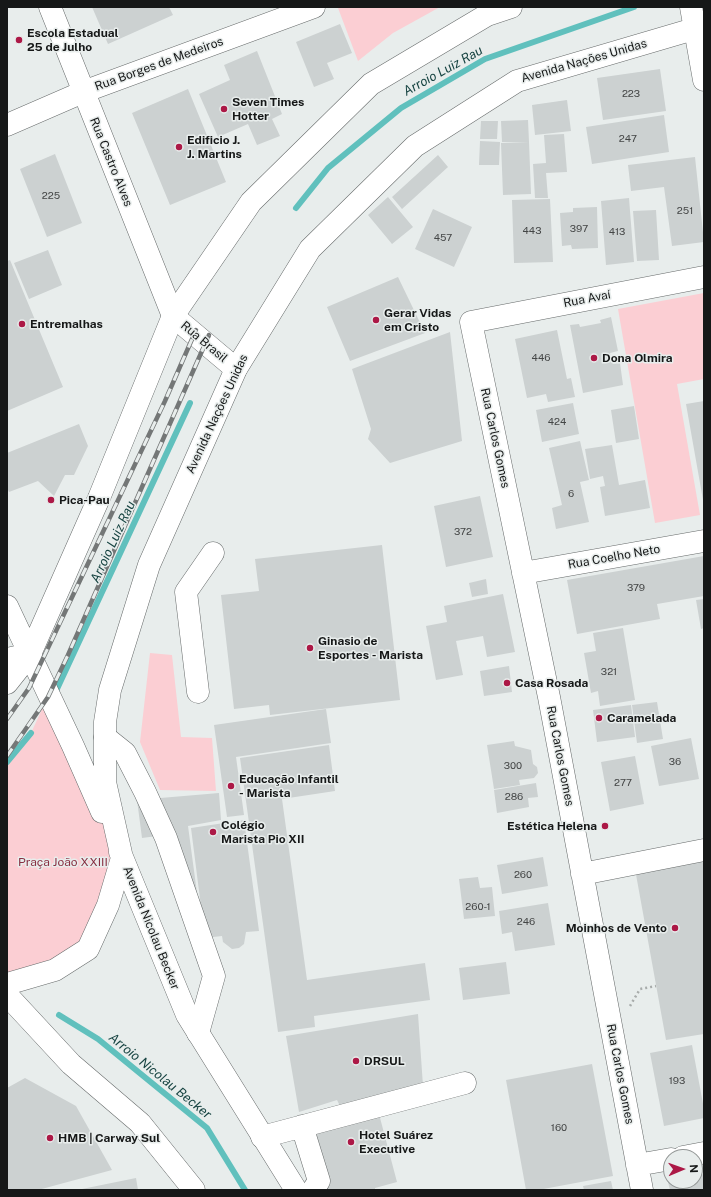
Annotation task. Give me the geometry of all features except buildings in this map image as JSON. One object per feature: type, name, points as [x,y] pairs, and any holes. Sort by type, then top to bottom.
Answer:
[{"type":"main road","name":"Rua Castro Alves","points":[[50,7],[172,316]]},
{"type":"main road","name":"Rua Borges de Medeiros","points":[[7,125],[83,92],[314,7]]},
{"type":"main road","points":[[7,683],[30,654],[99,498],[172,316],[251,202],[371,84],[487,15],[511,7]]},
{"type":"main road","points":[[691,7],[699,27],[704,80]]},
{"type":"main road","name":"Avenida Nações Unidas","points":[[7,984],[55,970],[88,948],[108,905],[122,858],[105,782],[105,722],[110,690],[149,565],[236,369],[310,250],[415,146],[517,81],[699,27]]},
{"type":"main road","name":"Rua Avaí","points":[[471,322],[704,276]]},
{"type":"main road","name":"Rua Brasil","points":[[172,316],[236,369]]},
{"type":"main road","name":"Rua Carlos Gomes","points":[[471,322],[552,710],[642,1190]]},
{"type":"main road","name":"Rua Coelho Neto","points":[[523,573],[704,542]]},
{"type":"main road","points":[[198,692],[186,592],[213,553]]},
{"type":"main road","name":"Avenida Nicolau Becker","points":[[7,606],[122,858],[186,1015],[296,1190]]},
{"type":"main road","points":[[7,659],[30,654]]},
{"type":"main road","points":[[105,737],[125,753],[166,838],[214,976],[198,1033]]},
{"type":"main road","points":[[582,874],[704,850]]},
{"type":"main road","points":[[7,995],[71,1064],[140,1123],[194,1190]]},
{"type":"main road","points":[[262,1137],[465,1083]]},
{"type":"main road","points":[[302,1126],[319,1181],[313,1190]]},
{"type":"main road","points":[[637,1165],[663,1160]]},
{"type":"path","points":[[609,1016],[626,1012],[640,989],[656,986]]},
{"type":"green space","points":[[440,7],[393,33],[358,61],[338,8]]},
{"type":"green space","points":[[704,293],[704,379],[677,384],[700,515],[655,523],[618,309]]},
{"type":"green space","points":[[150,653],[172,655],[181,737],[212,738],[216,791],[160,790],[140,742]]},
{"type":"green space","name":"Praça João XXIII","points":[[50,692],[122,858],[88,949],[7,983],[7,762],[31,733]]},
{"type":"waterway","name":"Arroio Luiz Rau","points":[[296,208],[328,168],[401,108],[485,59],[634,7]]},
{"type":"waterway","name":"Arroio Luiz Rau","points":[[56,691],[190,403]]},
{"type":"waterway","name":"Arroio Luiz Rau","points":[[7,762],[31,733]]},
{"type":"waterway","name":"Arroio Nicolau Becker","points":[[59,1015],[98,1039],[207,1128],[245,1190]]},
{"type":"railway","points":[[7,719],[29,688],[165,401],[196,330]]},
{"type":"railway","points":[[7,756],[48,697],[68,655],[209,335]]},
{"type":"place","name":"Escola Estadual 25 de Julho","points":[[19,40]]},
{"type":"place","name":"Seven Times Hotter","points":[[224,109]]},
{"type":"place","name":"Edificio J. J. Martins","points":[[179,147]]},
{"type":"place","name":"Gerar Vidas em Cristo","points":[[376,320]]},
{"type":"place","name":"Entremalhas","points":[[22,324]]},
{"type":"place","name":"Dona Olmira","points":[[594,358]]},
{"type":"place","name":"Pica-Pau","points":[[51,500]]},
{"type":"place","name":"Ginasio de Esportes - Marista","points":[[310,648]]},
{"type":"place","name":"Casa Rosada","points":[[507,683]]},
{"type":"place","name":"Caramelada","points":[[599,718]]},
{"type":"place","name":"Educação Infantil - Marista","points":[[231,786]]},
{"type":"place","name":"Estética Helena","points":[[605,826]]},
{"type":"place","name":"Colégio Marista Pio XII","points":[[213,832]]},
{"type":"place","name":"Moinhos de Vento","points":[[675,928]]},
{"type":"place","name":"DRSUL","points":[[356,1061]]},
{"type":"place","name":"HMB | Carway Sul","points":[[50,1138]]},
{"type":"place","name":"Hotel Suárez Executive","points":[[351,1142]]}]
